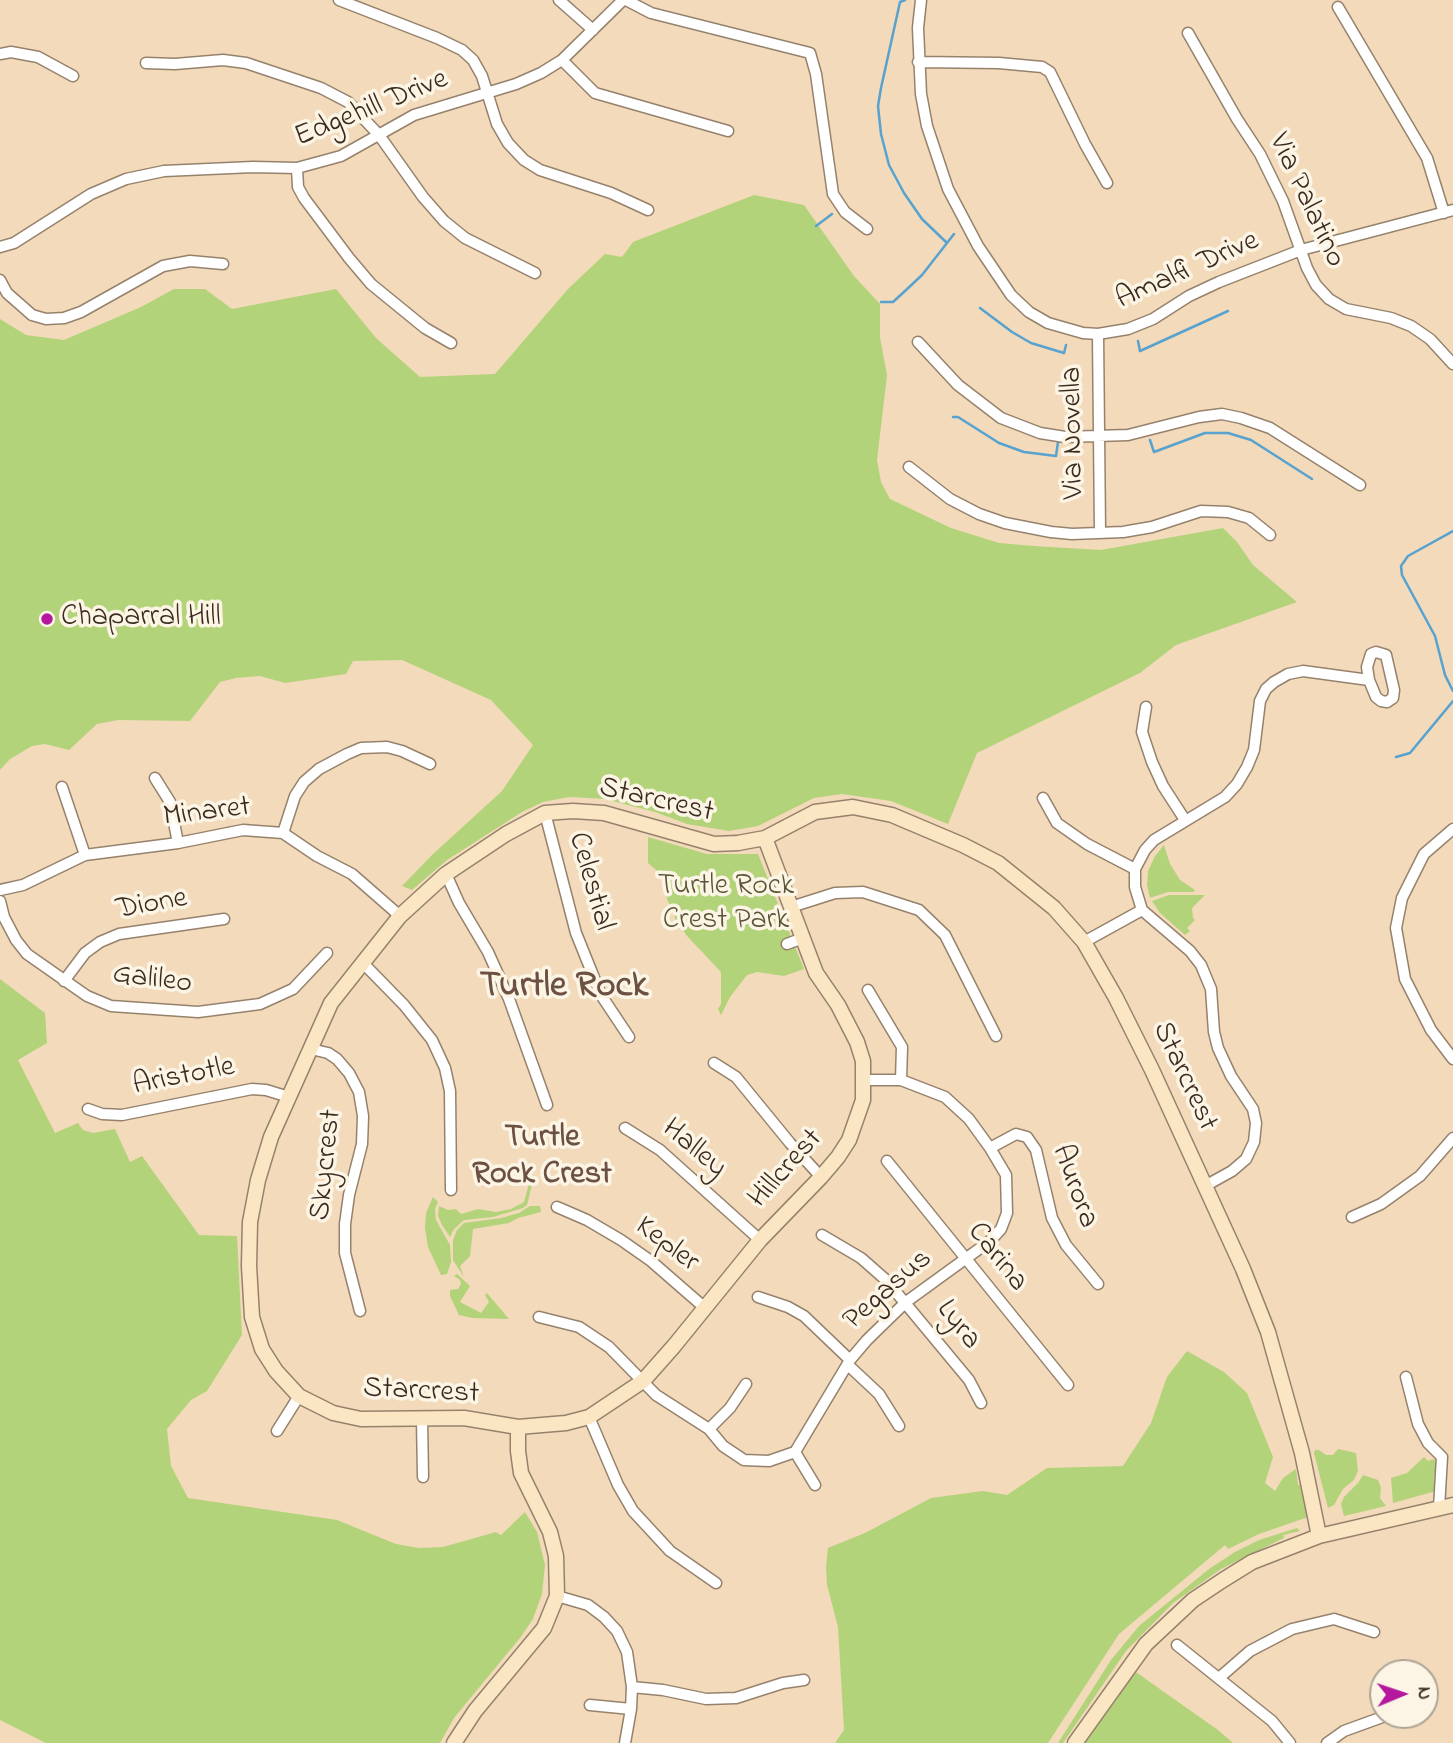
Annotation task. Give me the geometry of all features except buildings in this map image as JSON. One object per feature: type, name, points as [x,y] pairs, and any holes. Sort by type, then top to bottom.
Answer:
[{"type":"street","points":[[339,0],[462,50],[473,60],[497,124],[508,144],[524,160],[540,170],[611,194],[648,210]]},
{"type":"street","points":[[559,0],[593,30]]},
{"type":"street","points":[[624,0],[652,13],[810,53],[816,74],[833,194],[845,212],[867,229]]},
{"type":"street","name":"Edgehill Drive","points":[[0,247],[15,243],[91,194],[126,180],[164,172],[253,167],[297,169],[341,156],[414,116],[541,73],[562,60],[624,0]]},
{"type":"street","name":"Amalfi Drive","points":[[921,0],[918,62],[925,115],[936,159],[961,218],[996,274],[1011,295],[1029,312],[1048,323],[1083,333],[1098,334],[1140,325],[1189,296],[1301,250],[1449,211]]},
{"type":"street","points":[[1338,7],[1427,158],[1449,211]]},
{"type":"street","name":"Via Palatino","points":[[1188,33],[1260,154],[1283,201],[1316,285],[1329,299],[1346,309],[1391,318],[1411,326],[1430,339],[1453,364]]},
{"type":"street","points":[[0,54],[11,52],[38,57],[73,76]]},
{"type":"street","points":[[146,63],[175,64],[223,60],[246,62],[321,88],[348,102],[379,135],[422,197],[444,221],[465,239],[535,273]]},
{"type":"street","points":[[562,60],[595,93],[728,131]]},
{"type":"street","points":[[918,62],[999,62],[1042,66],[1050,72],[1107,183]]},
{"type":"street","points":[[297,169],[298,187],[304,198],[363,275],[425,328],[450,344]]},
{"type":"street","points":[[0,280],[8,293],[32,315],[46,319],[64,318],[80,312],[163,266],[190,261],[223,264]]},
{"type":"street","name":"Via Novella","points":[[1098,334],[1100,532]]},
{"type":"street","points":[[918,342],[958,385],[1001,418],[1040,433],[1099,438],[1128,435],[1222,414],[1270,428],[1360,485]]},
{"type":"street","points":[[909,467],[950,499],[992,518],[1051,532],[1072,534],[1152,527],[1201,511],[1228,512],[1249,518],[1270,535]]},
{"type":"street","points":[[1205,1186],[1232,1171],[1246,1158],[1254,1142],[1256,1123],[1253,1109],[1231,1076],[1218,1048],[1211,989],[1201,965],[1142,910],[1135,887],[1135,869],[1154,840],[1225,797],[1237,783],[1254,750],[1260,701],[1266,689],[1289,674],[1303,671],[1368,680]]},
{"type":"street","points":[[1146,707],[1142,732],[1152,762],[1163,786],[1185,820]]},
{"type":"street","points":[[283,833],[295,796],[304,782],[319,769],[347,754],[361,748],[387,747],[402,751],[430,765]]},
{"type":"street","points":[[155,778],[170,802],[178,843]]},
{"type":"street","points":[[62,787],[85,855]]},
{"type":"street","points":[[1043,798],[1057,823],[1087,844],[1135,869]]},
{"type":"street","name":"Starcrest","points":[[518,1427],[464,1418],[361,1419],[333,1413],[299,1396],[276,1371],[261,1349],[252,1317],[248,1266],[250,1222],[258,1180],[271,1137],[331,1003],[400,916],[446,874],[506,834],[545,813],[604,813],[714,844],[765,838],[815,812],[853,807],[892,815],[998,863],[1054,908],[1084,942],[1152,1070],[1243,1269],[1268,1332],[1302,1453],[1319,1536]]},
{"type":"street","name":"Celestial","points":[[545,813],[576,933],[601,995],[629,1037]]},
{"type":"street","points":[[1453,829],[1424,854],[1402,898],[1396,928],[1405,979],[1431,1030],[1453,1059]]},
{"type":"street","name":"Minaret","points":[[0,890],[23,885],[85,855],[178,843],[243,830],[283,833],[317,856],[352,874],[400,916]]},
{"type":"street","name":"Hillcrest","points":[[518,1427],[566,1423],[589,1417],[643,1381],[760,1240],[821,1177],[849,1140],[863,1100],[863,1061],[857,1042],[838,1005],[816,973],[765,838]]},
{"type":"street","points":[[446,874],[488,952],[509,999],[547,1105]]},
{"type":"street","points":[[791,907],[835,893],[863,892],[919,910],[945,935],[996,1036]]},
{"type":"street","name":"Galileo","points":[[0,901],[4,917],[16,940],[40,965],[87,996],[111,1006],[198,1012],[260,1004],[293,989],[327,953]]},
{"type":"street","points":[[1084,942],[1142,910]]},
{"type":"street","name":"Dione","points":[[64,981],[85,953],[100,942],[119,934],[223,919]]},
{"type":"street","points":[[787,944],[803,938]]},
{"type":"street","points":[[362,962],[404,1005],[432,1040],[444,1068],[450,1091],[451,1189]]},
{"type":"street","points":[[869,990],[902,1047],[901,1080]]},
{"type":"street","name":"Skycrest","points":[[311,1049],[328,1053],[337,1059],[349,1073],[359,1092],[363,1116],[362,1144],[349,1195],[345,1253],[360,1311]]},
{"type":"street","points":[[714,1063],[736,1077],[821,1177]]},
{"type":"street","name":"Pegasus","points":[[795,1452],[849,1363],[882,1323],[906,1301],[990,1241],[1001,1229],[1007,1213],[1006,1175],[969,1119],[945,1097],[901,1080],[864,1080]]},
{"type":"street","name":"Aristotle","points":[[88,1109],[102,1114],[122,1115],[252,1089],[289,1097]]},
{"type":"street","name":"Halley","points":[[625,1128],[660,1150],[760,1240]]},
{"type":"street","name":"Aurora","points":[[990,1148],[1016,1134],[1027,1137],[1036,1150],[1052,1218],[1066,1245],[1098,1284]]},
{"type":"street","points":[[1352,1217],[1381,1204],[1420,1176],[1453,1138]]},
{"type":"street","name":"Carina","points":[[887,1161],[1068,1385]]},
{"type":"street","name":"Kepler","points":[[557,1207],[587,1220],[621,1240],[651,1261],[705,1308]]},
{"type":"street","name":"Lyra","points":[[822,1235],[861,1258],[906,1301],[969,1380],[981,1403]]},
{"type":"street","points":[[758,1297],[788,1307],[804,1316],[879,1394],[899,1426]]},
{"type":"street","points":[[539,1317],[579,1327],[610,1347],[656,1395],[709,1429],[723,1446],[744,1461],[769,1461],[795,1452],[815,1485]]},
{"type":"street","points":[[1075,1743],[1124,1671],[1146,1644],[1192,1600],[1252,1562],[1319,1536],[1446,1507],[1448,1456],[1428,1443],[1418,1424],[1406,1377]]},
{"type":"street","points":[[709,1429],[730,1408],[746,1384]]},
{"type":"street","points":[[277,1431],[299,1396]]},
{"type":"street","points":[[589,1417],[618,1485],[633,1511],[670,1551],[716,1583]]},
{"type":"street","points":[[422,1418],[423,1477]]},
{"type":"street","points":[[454,1743],[475,1712],[544,1628],[557,1595],[556,1556],[550,1532],[521,1473],[518,1427]]},
{"type":"street","points":[[557,1595],[588,1605],[604,1617],[617,1631],[627,1652],[632,1687],[625,1743]]},
{"type":"street","points":[[1219,1678],[1250,1651],[1292,1629],[1334,1619],[1374,1632]]},
{"type":"street","points":[[1177,1645],[1272,1721],[1290,1743]]},
{"type":"street","points":[[632,1687],[706,1699],[736,1698],[783,1683],[804,1680]]},
{"type":"street","points":[[590,1706],[631,1709]]},
{"type":"street","points":[[1327,1743],[1344,1731],[1369,1722]]},
{"type":"green space","points":[[754,195],[804,205],[854,276],[880,304],[880,338],[887,375],[877,460],[881,482],[890,499],[951,528],[999,543],[1101,550],[1223,528],[1253,565],[1297,602],[1176,645],[1140,673],[977,753],[948,824],[891,801],[842,794],[814,798],[758,826],[729,831],[687,824],[655,812],[605,799],[569,797],[543,802],[522,812],[447,860],[412,890],[402,886],[502,791],[533,745],[491,700],[402,660],[353,661],[346,674],[285,683],[260,676],[220,682],[190,721],[118,720],[97,724],[69,750],[45,744],[32,746],[10,759],[0,770],[0,319],[26,335],[64,340],[141,307],[174,289],[205,289],[232,309],[336,289],[376,338],[420,377],[495,374],[568,289],[605,254],[622,257],[633,242]]},
{"type":"green space","name":"Turtle Rock Crest Park","points":[[648,837],[707,854],[758,854],[804,969],[784,976],[757,972],[747,975],[730,997],[721,1015],[718,1009],[721,1004],[721,972],[687,936],[676,920],[667,899],[663,876],[648,863]]},
{"type":"green space","points":[[1164,845],[1170,864],[1180,880],[1195,890],[1194,892],[1168,892],[1150,898],[1148,871]]},
{"type":"green space","points":[[1169,895],[1205,895],[1192,908],[1195,920],[1187,928],[1190,931],[1185,935],[1160,913],[1152,901]]},
{"type":"green space","points":[[0,979],[45,1013],[47,1043],[18,1060],[55,1133],[78,1123],[83,1130],[93,1133],[115,1129],[130,1162],[142,1156],[199,1235],[237,1236],[242,1335],[207,1391],[191,1400],[167,1429],[171,1466],[188,1498],[337,1520],[396,1544],[419,1548],[443,1547],[496,1532],[501,1535],[525,1512],[537,1532],[545,1565],[542,1594],[533,1619],[454,1718],[440,1743],[46,1743],[0,1720]]},
{"type":"green space","points":[[529,1184],[532,1184],[527,1205],[523,1208],[493,1217],[464,1220],[450,1237],[438,1216],[439,1206],[448,1210],[456,1209],[461,1214],[478,1209],[496,1212],[511,1209],[524,1202]]},
{"type":"green space","points":[[433,1197],[438,1202],[435,1209],[436,1220],[450,1245],[451,1262],[447,1274],[441,1275],[428,1247],[425,1228],[426,1213]]},
{"type":"green space","points":[[530,1206],[540,1206],[541,1212],[509,1223],[473,1229],[470,1256],[460,1266],[464,1277],[453,1260],[453,1240],[457,1230],[464,1223],[501,1218],[519,1213]]},
{"type":"green space","points":[[457,1274],[470,1286],[460,1302],[481,1313],[489,1302],[485,1295],[487,1293],[509,1319],[459,1315],[450,1296],[450,1290],[458,1289],[461,1284],[454,1276]]},
{"type":"green space","points":[[1187,1351],[1224,1372],[1247,1393],[1273,1457],[1265,1483],[1275,1491],[1283,1478],[1296,1469],[1308,1517],[1259,1534],[1228,1549],[1225,1545],[1119,1634],[1048,1743],[835,1743],[844,1730],[838,1627],[827,1585],[828,1548],[865,1533],[931,1498],[983,1491],[1007,1495],[1047,1468],[1123,1466],[1151,1423],[1167,1377]]},
{"type":"green space","points":[[1338,1449],[1356,1453],[1358,1471],[1334,1505],[1328,1508],[1314,1453],[1319,1450],[1326,1455],[1333,1455]]},
{"type":"green space","points":[[1424,1457],[1428,1461],[1434,1459],[1437,1463],[1434,1478],[1436,1491],[1393,1503],[1391,1478],[1407,1473]]},
{"type":"green space","points":[[1363,1475],[1378,1480],[1380,1498],[1386,1506],[1344,1516],[1341,1504],[1344,1497]]},
{"type":"green space","points":[[1297,1528],[1300,1531],[1283,1535],[1284,1538],[1221,1569],[1173,1603],[1126,1651],[1063,1743],[1058,1743],[1111,1660],[1139,1626],[1209,1569],[1235,1552],[1259,1540]]},
{"type":"green space","points":[[1133,1670],[1218,1730],[1233,1743],[1085,1743]]},
{"type":"waterway","points":[[905,0],[900,2],[881,88],[878,106],[881,134],[889,165],[904,193],[922,219],[946,242]]},
{"type":"waterway","points":[[816,226],[832,214]]},
{"type":"waterway","points":[[881,302],[893,302],[905,291],[922,275],[954,234]]},
{"type":"waterway","points":[[980,308],[1031,343],[1064,353],[1066,345]]},
{"type":"waterway","points":[[1138,341],[1140,351],[1228,311]]},
{"type":"waterway","points":[[953,417],[958,417],[999,443],[1024,452],[1056,456],[1058,442]]},
{"type":"waterway","points":[[1150,440],[1154,452],[1205,433],[1228,433],[1251,440],[1312,479]]},
{"type":"waterway","points":[[1453,531],[1408,556],[1401,566],[1402,575],[1435,636],[1445,675],[1453,691]]},
{"type":"waterway","points":[[1396,757],[1410,753],[1453,701]]},
{"type":"place","name":"Chaparral Hill","points":[[47,619]]},
{"type":"district","name":"Turtle Rock","points":[[564,989]]},
{"type":"district","name":"Turtle Rock Crest","points":[[542,1158]]}]
